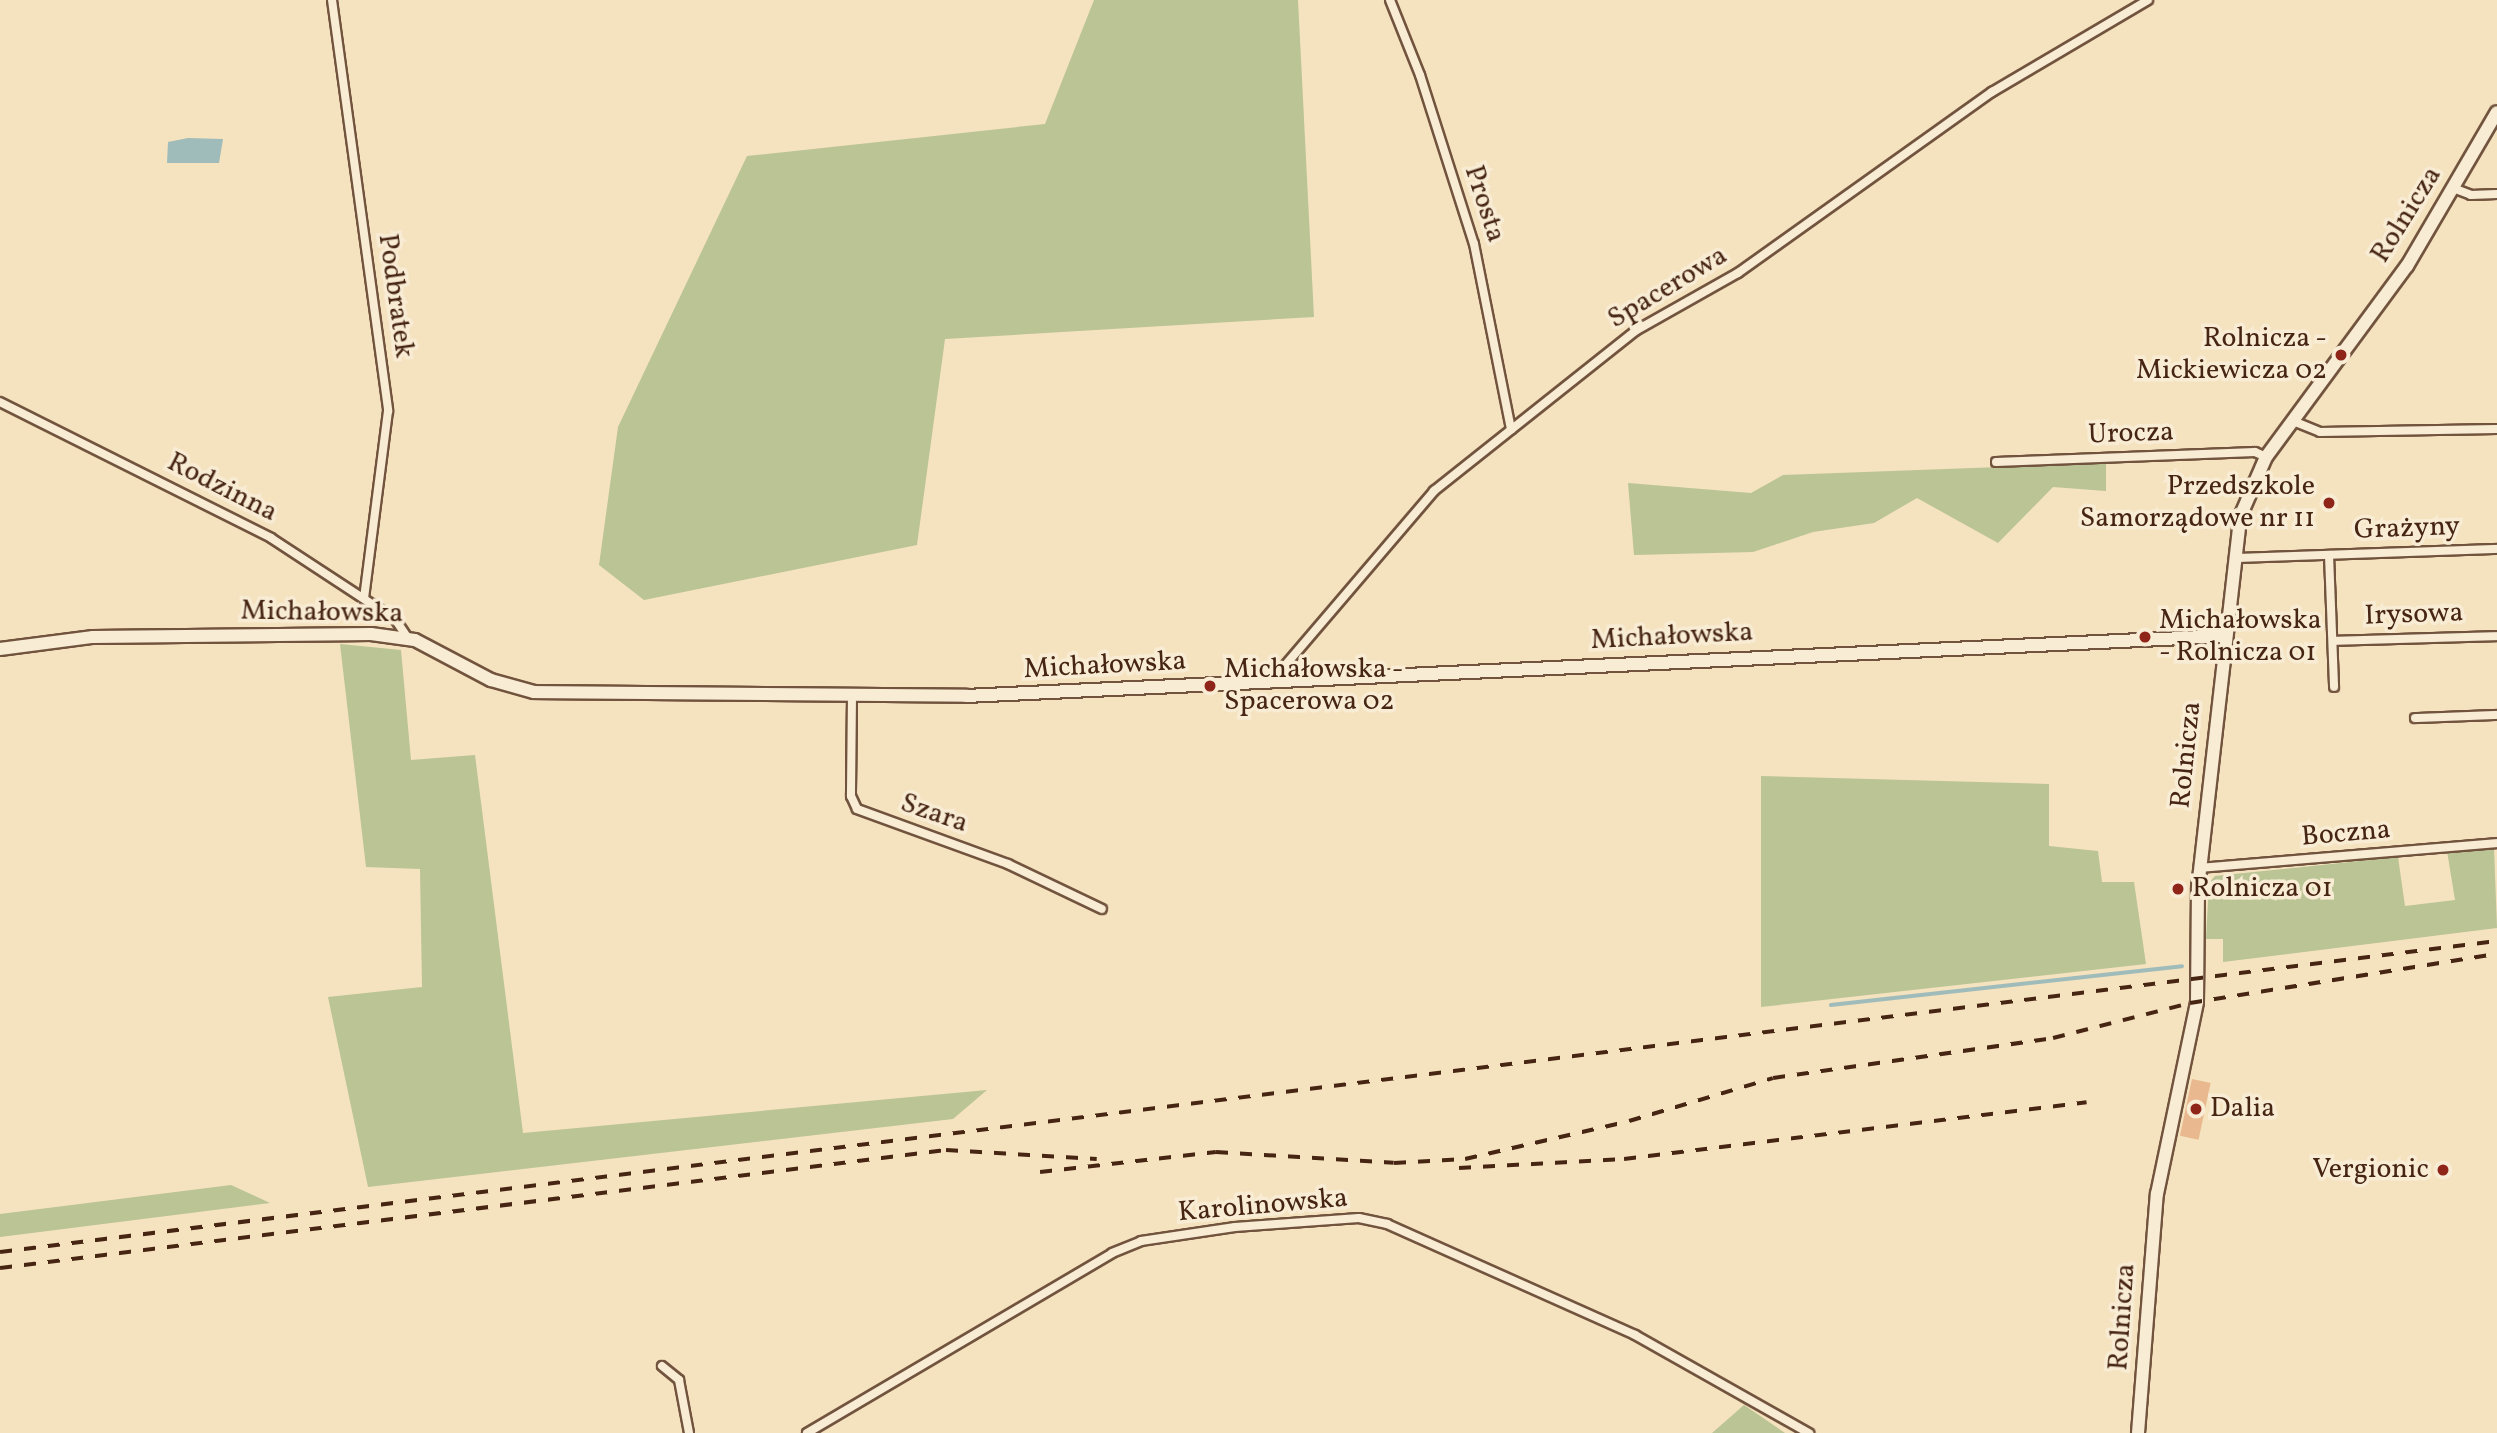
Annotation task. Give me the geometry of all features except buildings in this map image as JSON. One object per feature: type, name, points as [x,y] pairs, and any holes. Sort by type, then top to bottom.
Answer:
[{"type":"street","name":"Podbratek","points":[[332,0],[388,411],[365,598]]},
{"type":"street","name":"Prosta","points":[[1390,0],[1420,75],[1474,244],[1511,429]]},
{"type":"street","name":"Spacerowa","points":[[1270,683],[1386,541],[1457,471],[1635,331],[1738,273],[1992,92],[2148,0]]},
{"type":"street","name":"Rolnicza","points":[[2138,1433],[2157,1194],[2197,994],[2200,868],[2234,558],[2245,501],[2266,457],[2407,266],[2497,112]]},
{"type":"street","points":[[2453,188],[2471,195],[2497,194]]},
{"type":"street","name":"Rodzinna","points":[[0,402],[271,538],[395,619],[407,638]]},
{"type":"street","points":[[2293,421],[2320,432],[2497,429]]},
{"type":"street","name":"Urocza","points":[[1996,462],[2255,452],[2266,457]]},
{"type":"street","name":"Grażyny","points":[[2234,558],[2497,549]]},
{"type":"street","points":[[2329,555],[2334,687]]},
{"type":"street","name":"Michałowska","points":[[0,649],[93,637],[322,632],[407,638],[491,680],[534,692],[852,696],[1270,683],[2225,636]]},
{"type":"street","name":"Irysowa","points":[[2333,641],[2497,636]]},
{"type":"street","name":"Szara","points":[[852,696],[851,801],[857,809],[1008,864],[1102,909]]},
{"type":"street","points":[[2415,718],[2497,715]]},
{"type":"street","name":"Boczna","points":[[2200,868],[2497,843]]},
{"type":"street","name":"Karolinowska","points":[[807,1433],[1122,1249],[1236,1227],[1359,1218],[1387,1224],[1635,1335],[1809,1433]]},
{"type":"street","points":[[662,1366],[679,1380],[688,1433]]},
{"type":"green space","points":[[1094,0],[1298,0],[1314,317],[945,339],[917,545],[644,600],[599,565],[618,427],[747,156],[1045,124]]},
{"type":"green space","points":[[2106,463],[2106,491],[2053,487],[1998,543],[1917,498],[1874,523],[1813,532],[1753,552],[1634,555],[1628,483],[1751,493],[1783,475]]},
{"type":"green space","points":[[340,644],[401,650],[411,760],[475,755],[523,1133],[987,1090],[953,1119],[368,1187],[328,997],[422,987],[420,869],[366,867]]},
{"type":"green space","points":[[1761,776],[2049,784],[2049,846],[2098,851],[2102,882],[2134,882],[2146,964],[1761,1007]]},
{"type":"green space","points":[[2494,848],[2497,928],[2223,962],[2223,939],[2206,939],[2209,883],[2215,876],[2398,857],[2405,906],[2455,900],[2447,851]]},
{"type":"green space","points":[[231,1185],[270,1203],[0,1237],[0,1214]]},
{"type":"green space","points":[[1744,1405],[1785,1433],[1712,1433]]},
{"type":"water","points":[[188,138],[223,139],[219,163],[167,163],[168,142]]},
{"type":"waterway","points":[[1831,1005],[2182,966]]},
{"type":"railway","points":[[0,1252],[2497,941]]},
{"type":"railway","points":[[1040,1172],[1216,1152],[1394,1163],[1465,1159],[1629,1121],[1773,1078],[2053,1038],[2190,1003],[2497,954]]},
{"type":"railway","points":[[1459,1168],[1624,1159],[2086,1102]]},
{"type":"railway","points":[[0,1268],[946,1150],[1097,1159]]},
{"type":"place","name":"Rolnicza - Mickiewicza 02","points":[[2341,355]]},
{"type":"place","name":"Przedszkole Samorządowe nr 11","points":[[2329,503]]},
{"type":"place","name":"Michałowska - Rolnicza 01","points":[[2145,637]]},
{"type":"place","name":"Michałowska - Spacerowa 02","points":[[1210,686]]},
{"type":"place","name":"Rolnicza 01","points":[[2178,889]]},
{"type":"place","name":"Dalia","points":[[2196,1109]]},
{"type":"place","name":"Vergionic","points":[[2443,1170]]}]
